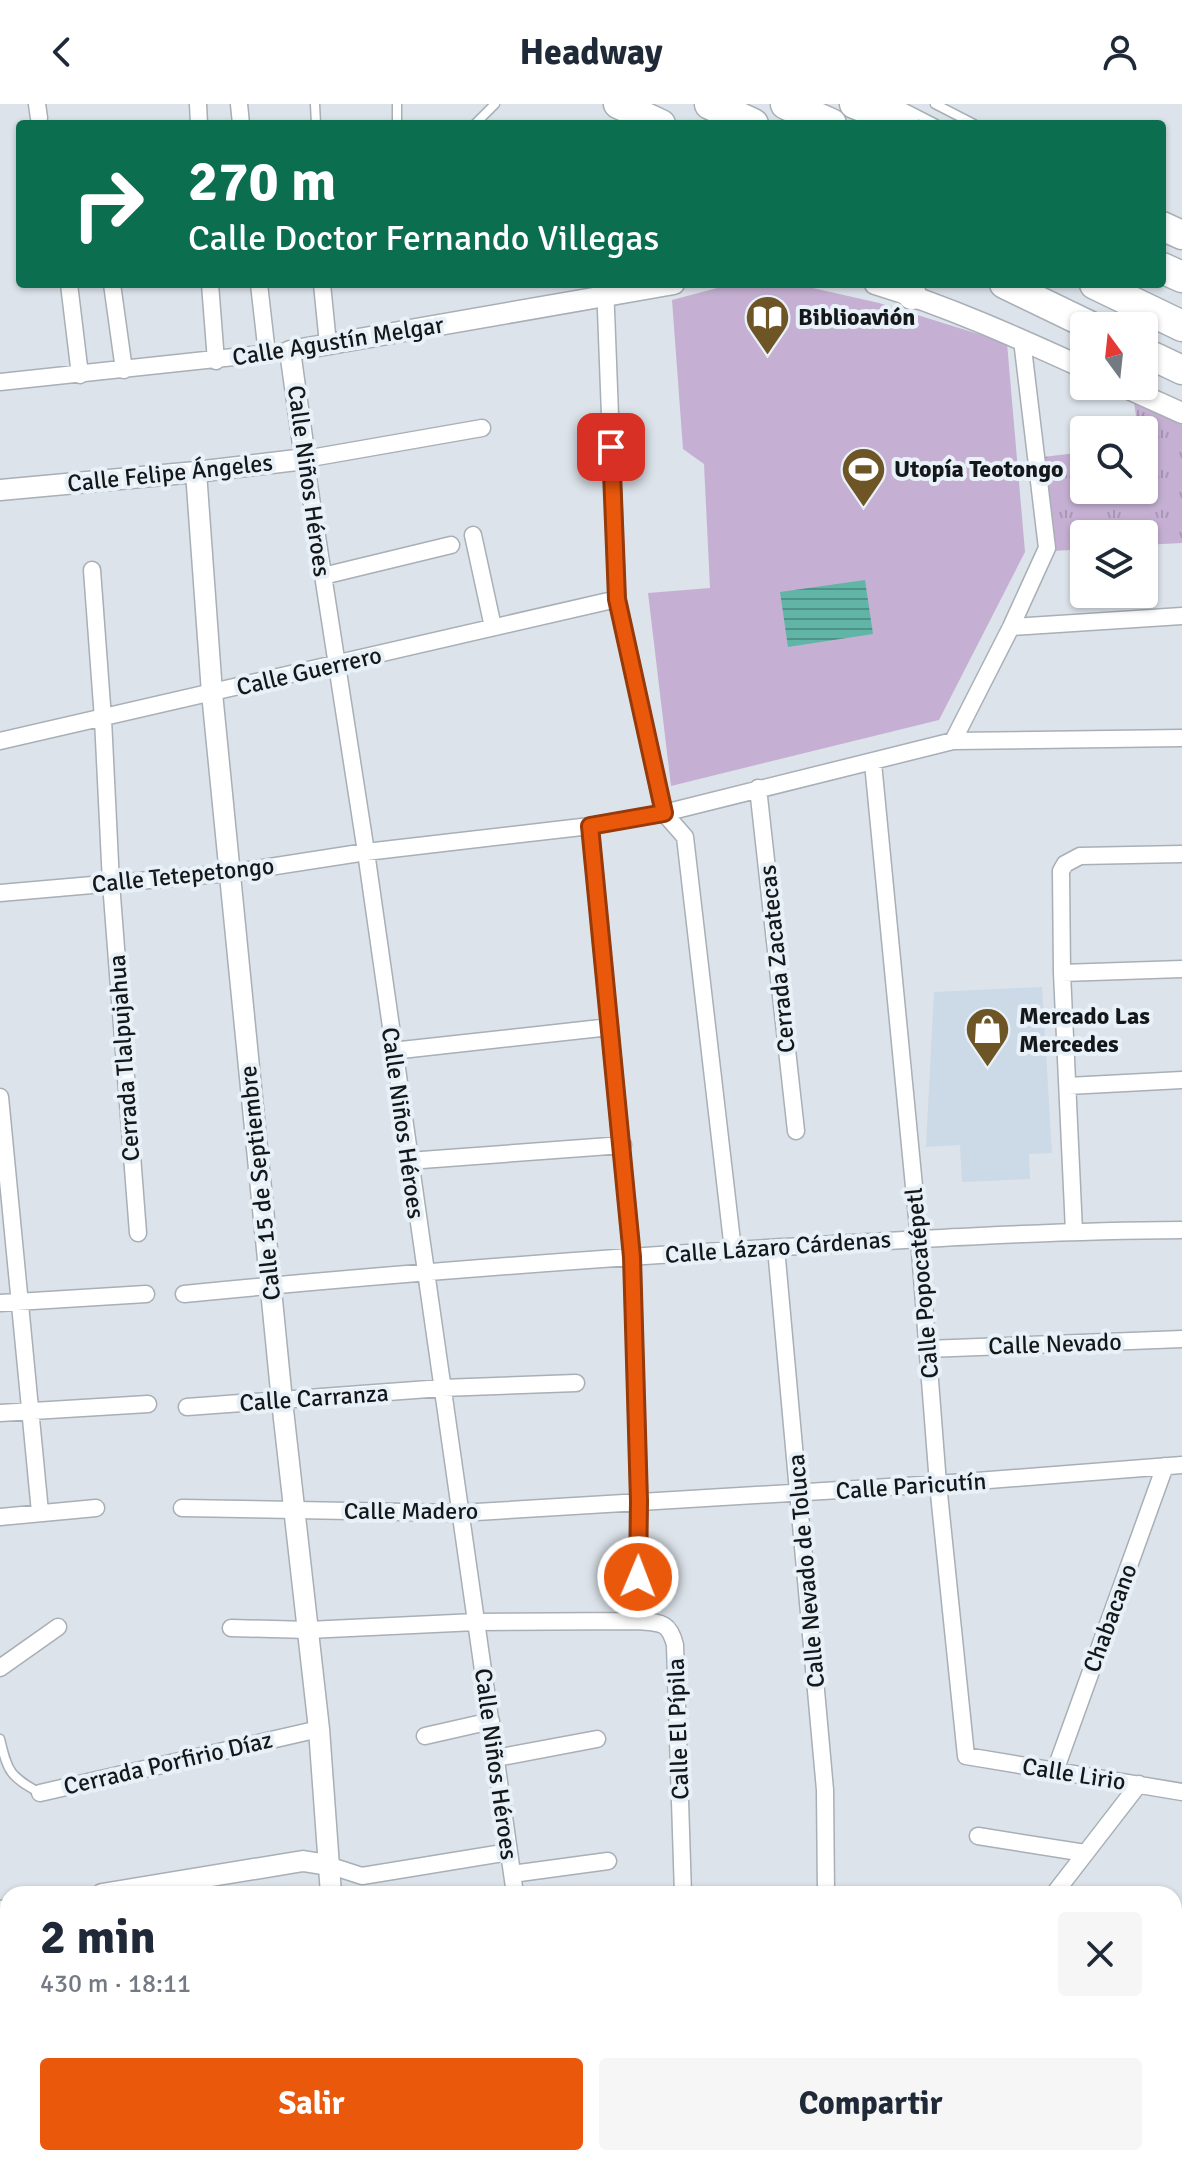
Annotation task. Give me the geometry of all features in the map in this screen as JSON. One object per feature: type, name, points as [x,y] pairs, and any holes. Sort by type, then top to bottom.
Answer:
[{"type":"highway","points":[[618,104],[652,120]]},
{"type":"highway","points":[[710,104],[744,120]]},
{"type":"highway","points":[[786,104],[822,120]]},
{"type":"highway","points":[[854,104],[895,120]]},
{"type":"highway","points":[[1012,288],[1070,316]]},
{"type":"highway","points":[[1103,288],[1182,326]]},
{"type":"highway","points":[[1158,359],[1182,370]]},
{"type":"street","points":[[69,288],[80,375]]},
{"type":"street","points":[[113,288],[124,370]]},
{"type":"street","points":[[210,288],[216,361]]},
{"type":"street","points":[[259,288],[267,354]]},
{"type":"street","points":[[322,288],[328,344]]},
{"type":"street","name":"Calle Agustín Melgar","points":[[0,382],[290,351],[628,288]]},
{"type":"street","points":[[605,290],[617,599],[664,813],[685,837],[733,1250]]},
{"type":"street","points":[[910,290],[1070,362]]},
{"type":"street","points":[[953,741],[1047,548],[1022,340]]},
{"type":"street","name":"Calle Niños Héroes","points":[[290,351],[366,852],[392,1051],[514,1886]]},
{"type":"street","points":[[1153,400],[1182,413]]},
{"type":"street","name":"Calle Felipe Ángeles","points":[[0,490],[305,459],[482,428]]},
{"type":"street","name":"Calle 15 de Septiembre","points":[[196,472],[212,693],[270,1286],[319,1729],[330,1886]]},
{"type":"street","points":[[473,535],[493,627]]},
{"type":"street","points":[[323,576],[451,545]]},
{"type":"street","points":[[92,570],[103,719]]},
{"type":"street","name":"Calle Guerrero","points":[[0,741],[617,599]]},
{"type":"street","points":[[1011,627],[1182,616]]},
{"type":"street","name":"Cerrada Tlalpujahua","points":[[103,719],[111,883],[138,1233]]},
{"type":"street","name":"Calle Tetepetongo","points":[[0,893],[230,873],[366,852],[590,826],[664,813],[953,741],[1182,738]]},
{"type":"street","name":"Calle Popocatépetl","points":[[873,763],[919,1238],[938,1484],[966,1756]]},
{"type":"street","name":"Cerrada Zacatecas","points":[[758,788],[796,1131]]},
{"type":"street","points":[[231,1628],[308,1630],[476,1622],[637,1621],[639,1501],[632,1257],[590,826]]},
{"type":"street","points":[[1074,1231],[1060,880],[1065,864],[1080,856],[1182,854]]},
{"type":"street","points":[[1062,973],[1182,969]]},
{"type":"street","points":[[392,1051],[610,1027]]},
{"type":"street","points":[[1068,1086],[1182,1080]]},
{"type":"street","points":[[0,1097],[40,1512]]},
{"type":"street","points":[[408,1161],[623,1145]]},
{"type":"street","name":"Calle Lázaro Cárdenas","points":[[184,1294],[632,1257],[919,1238],[1182,1230]]},
{"type":"street","name":"Calle Nevado de Toluca","points":[[776,1248],[825,1790],[826,1886]]},
{"type":"street","points":[[0,1303],[146,1294]]},
{"type":"street","name":"Calle Nevado","points":[[927,1349],[1182,1339]]},
{"type":"street","name":"Calle Carranza","points":[[187,1407],[442,1388],[576,1383]]},
{"type":"street","points":[[0,1413],[148,1404]]},
{"type":"street","name":"Calle Paricutín","points":[[639,1501],[938,1484],[1174,1466]]},
{"type":"street","name":"Chabacano","points":[[1055,1771],[1174,1466]]},
{"type":"street","name":"Calle Madero","points":[[182,1508],[460,1513],[639,1501]]},
{"type":"street","points":[[0,1517],[96,1508]]},
{"type":"street","name":"Calle El Pípila","points":[[637,1621],[661,1623],[672,1631],[675,1645],[683,1886]]},
{"type":"street","points":[[0,1668],[58,1627]]},
{"type":"street","points":[[425,1736],[491,1721]]},
{"type":"street","name":"Cerrada Porfirio Díaz","points":[[40,1793],[319,1729]]},
{"type":"street","points":[[496,1758],[597,1739]]},
{"type":"street","name":"Calle Lirio","points":[[966,1756],[1182,1792]]},
{"type":"street","points":[[1060,1886],[1139,1784]]},
{"type":"street","points":[[978,1836],[1085,1853]]},
{"type":"street","points":[[151,1886],[303,1861],[362,1876],[509,1852]]},
{"type":"street","points":[[512,1874],[608,1861]]},
{"type":"lane","points":[[479,120],[495,104]]},
{"type":"lane","points":[[897,104],[928,120]]},
{"type":"lane","points":[[935,104],[966,120]]},
{"type":"lane","name":"Cerrada Porfirio Díaz","points":[[0,1739],[7,1769],[14,1778],[40,1793]]},
{"type":"shaded area","points":[[865,580],[873,634],[788,647],[780,592]]},
{"type":"shaded area","name":"Mercado Las Mercedes","points":[[1042,987],[1052,1153],[1029,1154],[1030,1179],[962,1182],[960,1145],[926,1147],[934,992]]},
{"type":"green space","name":"Utopía Teotongo","points":[[717,288],[813,288],[879,303],[1007,343],[1025,552],[939,720],[671,786],[648,593],[710,588],[704,464],[683,449],[672,300]]},
{"type":"green space","points":[[1134,402],[1182,424],[1182,543],[1158,544],[1158,520],[1070,520],[1070,550],[1054,551],[1043,457],[1070,454],[1070,504],[1158,504],[1158,416],[1136,416]]},
{"type":"place","name":"Biblioavión","points":[[767,356]]},
{"type":"place","name":"Utopía Teotongo","points":[[863,508]]},
{"type":"place","name":"Mercado Las Mercedes","points":[[988,1069]]},
{"type":"route","points":[[611,447],[617,599],[664,813],[590,826],[632,1257],[639,1501],[638,1577]]}]
